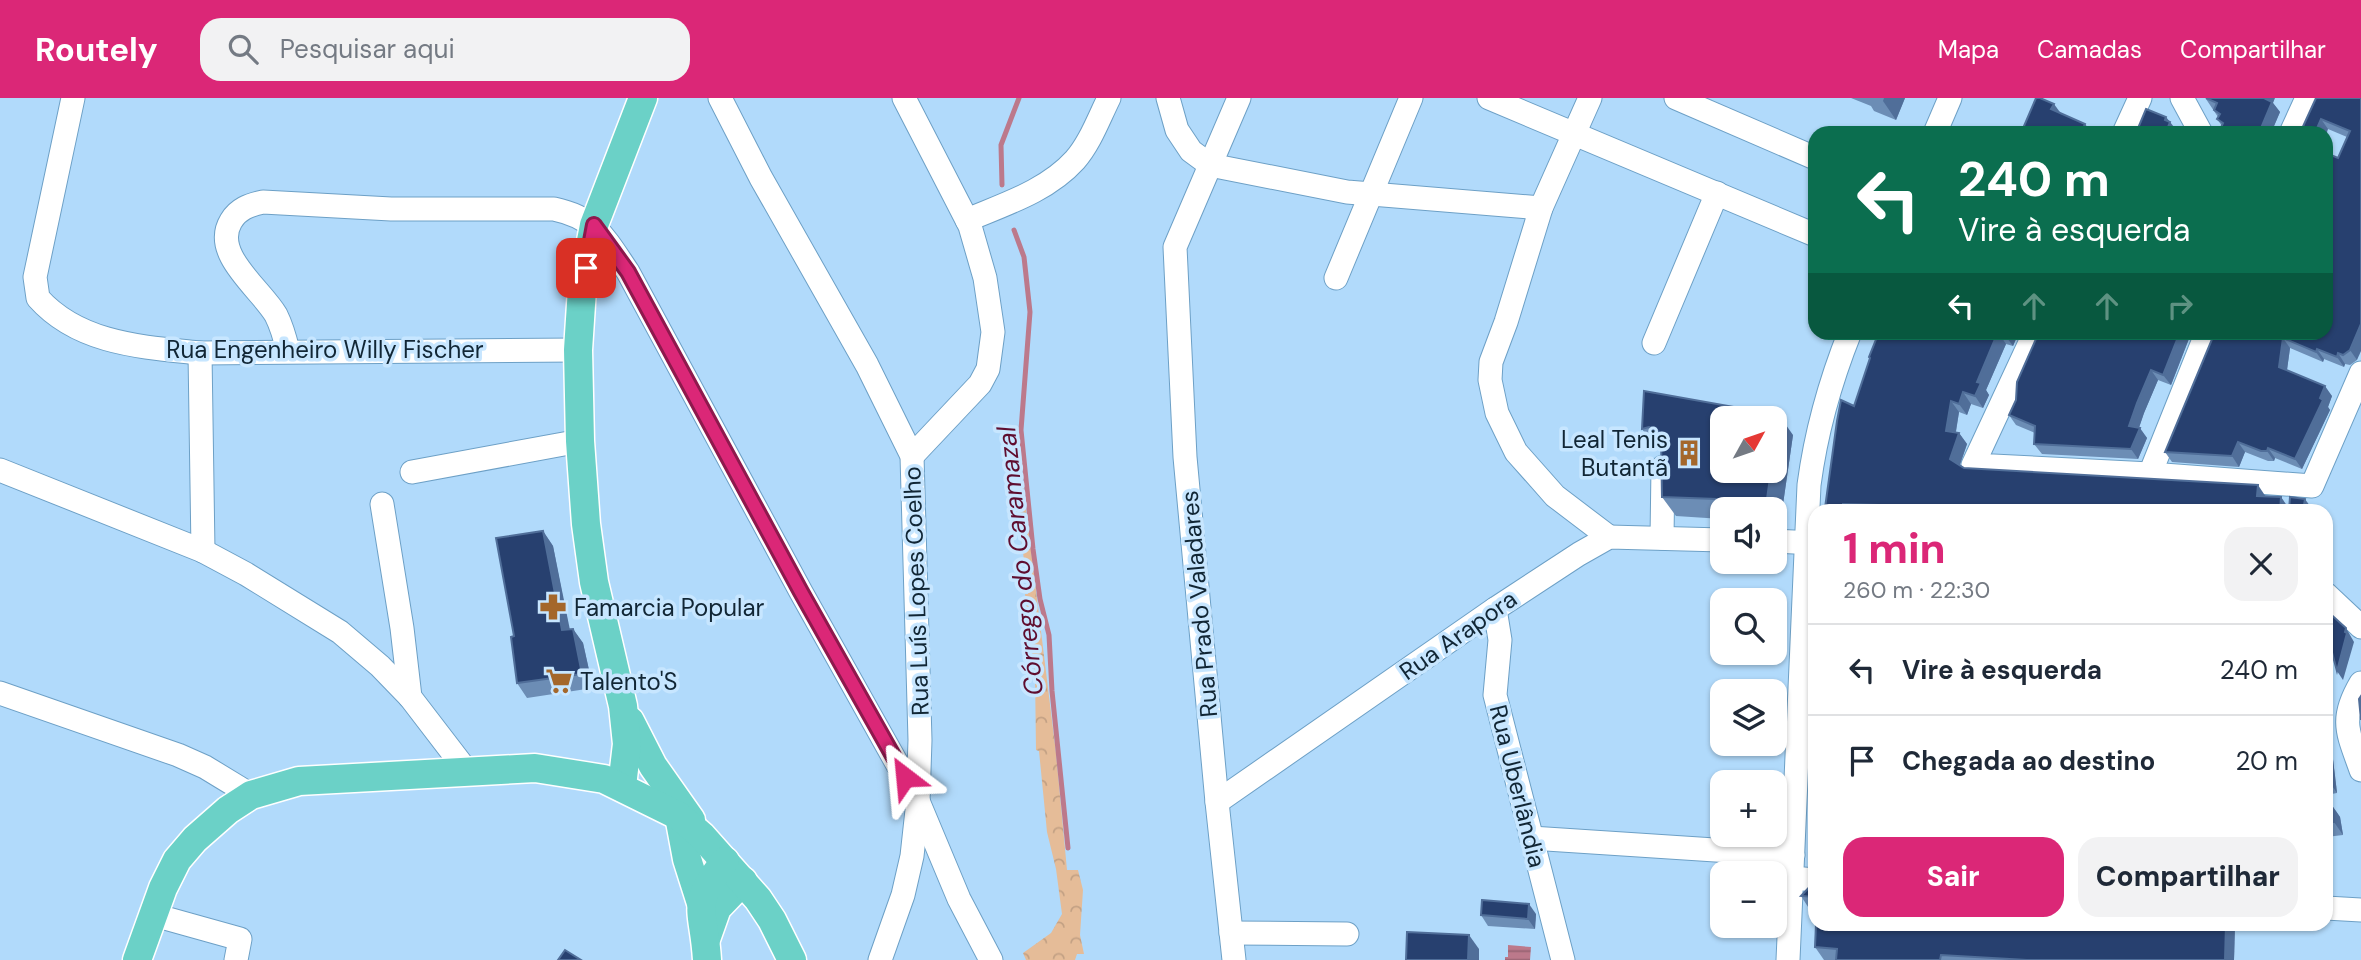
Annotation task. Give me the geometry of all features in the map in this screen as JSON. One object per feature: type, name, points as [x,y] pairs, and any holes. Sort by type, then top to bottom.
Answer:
[{"type":"main road","points":[[622,786],[628,744],[623,706],[594,582],[586,524],[580,441],[578,350],[582,289],[594,225],[643,98]]},
{"type":"main road","points":[[623,706],[653,766],[702,836],[734,871],[772,920],[792,960]]},
{"type":"main road","points":[[137,960],[163,888],[177,860],[195,839],[251,794],[299,781],[535,768],[577,773],[622,786],[679,817],[702,836]]},
{"type":"main road","points":[[679,817],[687,859],[701,903]]},
{"type":"main road","points":[[706,950],[701,916],[703,891],[709,881],[734,871]]},
{"type":"main road","points":[[706,950],[717,908],[734,871]]},
{"type":"street","name":"Rua Engenheiro Willy Fischer","points":[[73,98],[35,277],[38,298],[73,326],[106,340],[200,353],[578,350]]},
{"type":"street","name":"Rua Luís Lopes Coelho","points":[[720,98],[761,178],[867,365],[912,456],[920,740],[918,800],[912,856],[880,960]]},
{"type":"street","points":[[904,98],[967,219],[977,247],[993,332],[988,369],[980,384],[912,456]]},
{"type":"street","points":[[967,219],[1021,198],[1047,184],[1062,172],[1083,148],[1109,98]]},
{"type":"street","points":[[1168,98],[1177,130],[1191,150],[1210,165],[1347,192],[1541,208]]},
{"type":"street","points":[[1210,165],[1239,98]]},
{"type":"street","points":[[1336,278],[1411,98]]},
{"type":"street","points":[[1489,98],[1808,232]]},
{"type":"street","points":[[1590,98],[1541,208],[1491,362],[1490,380],[1497,413],[1516,452],[1555,496],[1609,537],[1710,540]]},
{"type":"street","points":[[1676,98],[1808,155]]},
{"type":"street","points":[[1938,126],[1950,98]]},
{"type":"street","points":[[2127,126],[2140,98]]},
{"type":"street","points":[[2182,98],[2197,126]]},
{"type":"street","points":[[2294,126],[2307,98]]},
{"type":"street","name":"Rua Prado Valadares","points":[[1210,165],[1175,247],[1185,457],[1234,960]]},
{"type":"street","points":[[1654,343],[1717,193]]},
{"type":"street","points":[[288,351],[284,332],[276,315],[228,251],[228,226],[233,217],[249,205],[262,202],[391,209],[554,209],[573,213],[594,225],[628,272],[801,592],[918,800],[959,899],[991,960]]},
{"type":"street","points":[[1810,504],[1816,438],[1847,340]]},
{"type":"street","points":[[2031,340],[1973,465],[2312,486],[2361,373]]},
{"type":"street","points":[[2150,474],[2204,340]]},
{"type":"street","points":[[200,353],[203,551]]},
{"type":"street","points":[[412,472],[580,441]]},
{"type":"street","points":[[1662,538],[1663,461]]},
{"type":"street","points":[[0,470],[203,551],[340,632],[410,697],[466,770]]},
{"type":"street","points":[[383,504],[410,697]]},
{"type":"street","name":"Rua Arapora","points":[[1217,802],[1495,609],[1609,537]]},
{"type":"street","points":[[1787,542],[1808,543]]},
{"type":"street","points":[[1788,960],[1808,595]]},
{"type":"street","points":[[2333,601],[2361,627]]},
{"type":"street","name":"Rua Uberlândia","points":[[1495,609],[1500,640],[1495,695],[1563,960]]},
{"type":"street","points":[[2361,683],[2349,706],[2346,729],[2361,770]]},
{"type":"street","points":[[0,693],[178,755],[205,766],[251,794]]},
{"type":"street","points":[[1531,838],[1793,855]]},
{"type":"street","points":[[1792,878],[1808,879]]},
{"type":"street","points":[[2333,908],[2361,910]]},
{"type":"street","points":[[154,915],[240,939],[236,960]]},
{"type":"street","points":[[1231,933],[1347,934]]},
{"type":"green space","points":[[1010,481],[1012,485],[1023,485],[1056,753],[1067,870],[1078,870],[1083,890],[1080,935],[1084,954],[1077,954],[1075,960],[1026,960],[1023,953],[1051,933],[1062,914],[1056,869],[1047,832],[1039,751],[1036,750],[1035,675],[1025,594],[1028,594]]},
{"type":"shaded area","points":[[1508,945],[1531,947],[1530,960],[1505,960],[1505,957],[1508,957]]},
{"type":"building","points":[[2036,98],[2054,104],[2051,109],[2085,124],[2084,126],[2024,126]]},
{"type":"building","points":[[2206,98],[2264,98],[2272,102],[2262,126],[2222,126],[2223,123],[2217,119],[2220,114],[2214,110],[2217,103]]},
{"type":"building","points":[[2316,98],[2361,98],[2361,324],[2350,350],[2343,355],[2338,353],[2337,357],[2317,349],[2316,352],[2288,340],[2333,340],[2333,156],[2338,158],[2350,131],[2321,119],[2318,126],[2303,126]]},
{"type":"building","points":[[2146,109],[2166,117],[2165,120],[2170,122],[2168,126],[2139,126]]},
{"type":"building","points":[[1876,340],[1995,340],[1977,382],[1981,383],[1975,396],[1963,392],[1959,404],[1951,401],[1946,431],[1959,433],[1950,459],[1964,468],[2258,485],[2257,496],[2281,497],[2280,504],[1826,504],[1841,400],[1854,406]]},
{"type":"building","points":[[2035,340],[2177,340],[2163,375],[2151,370],[2137,403],[2129,426],[2140,428],[2131,449],[2034,444],[2035,426],[2009,415],[2016,400],[2017,382]]},
{"type":"building","points":[[2212,340],[2283,340],[2279,367],[2325,386],[2320,398],[2323,400],[2295,459],[2268,448],[2267,451],[2261,451],[2238,442],[2232,456],[2165,452]]},
{"type":"building","points":[[1644,391],[1728,406],[1710,406],[1710,483],[1769,483],[1767,497],[1662,497],[1661,435],[1656,429],[1642,429]]},
{"type":"building","points":[[2290,497],[2305,499],[2304,504],[2290,504]]},
{"type":"building","points":[[543,531],[562,630],[573,629],[582,674],[517,683],[511,637],[514,636],[496,538]]},
{"type":"building","points":[[2333,616],[2346,628],[2347,633],[2337,671],[2333,656]]},
{"type":"building","points":[[1482,900],[1529,904],[1528,919],[1481,915]]},
{"type":"building","points":[[1816,931],[2226,931],[2225,960],[2027,960],[1941,955],[1940,960],[1836,960],[1837,949],[1815,947]]},
{"type":"building","points":[[1407,932],[1469,935],[1468,960],[1406,960]]},
{"type":"building","points":[[565,950],[581,960],[558,960]]},
{"type":"waterway","name":"Córrego do Caramazal","points":[[1002,185],[1001,145],[1019,98]]},
{"type":"waterway","name":"Córrego do Caramazal","points":[[1014,230],[1024,257],[1030,312],[1021,430],[1033,549],[1040,599],[1049,635],[1068,848]]},
{"type":"place","name":"Leal Tenis Butantã","points":[[1689,453]]},
{"type":"place","name":"Famarcia Popular","points":[[553,607]]},
{"type":"place","name":"Talento'S","points":[[559,681]]},
{"type":"route","points":[[586,268],[594,225],[628,272],[801,592],[905,777]]}]
